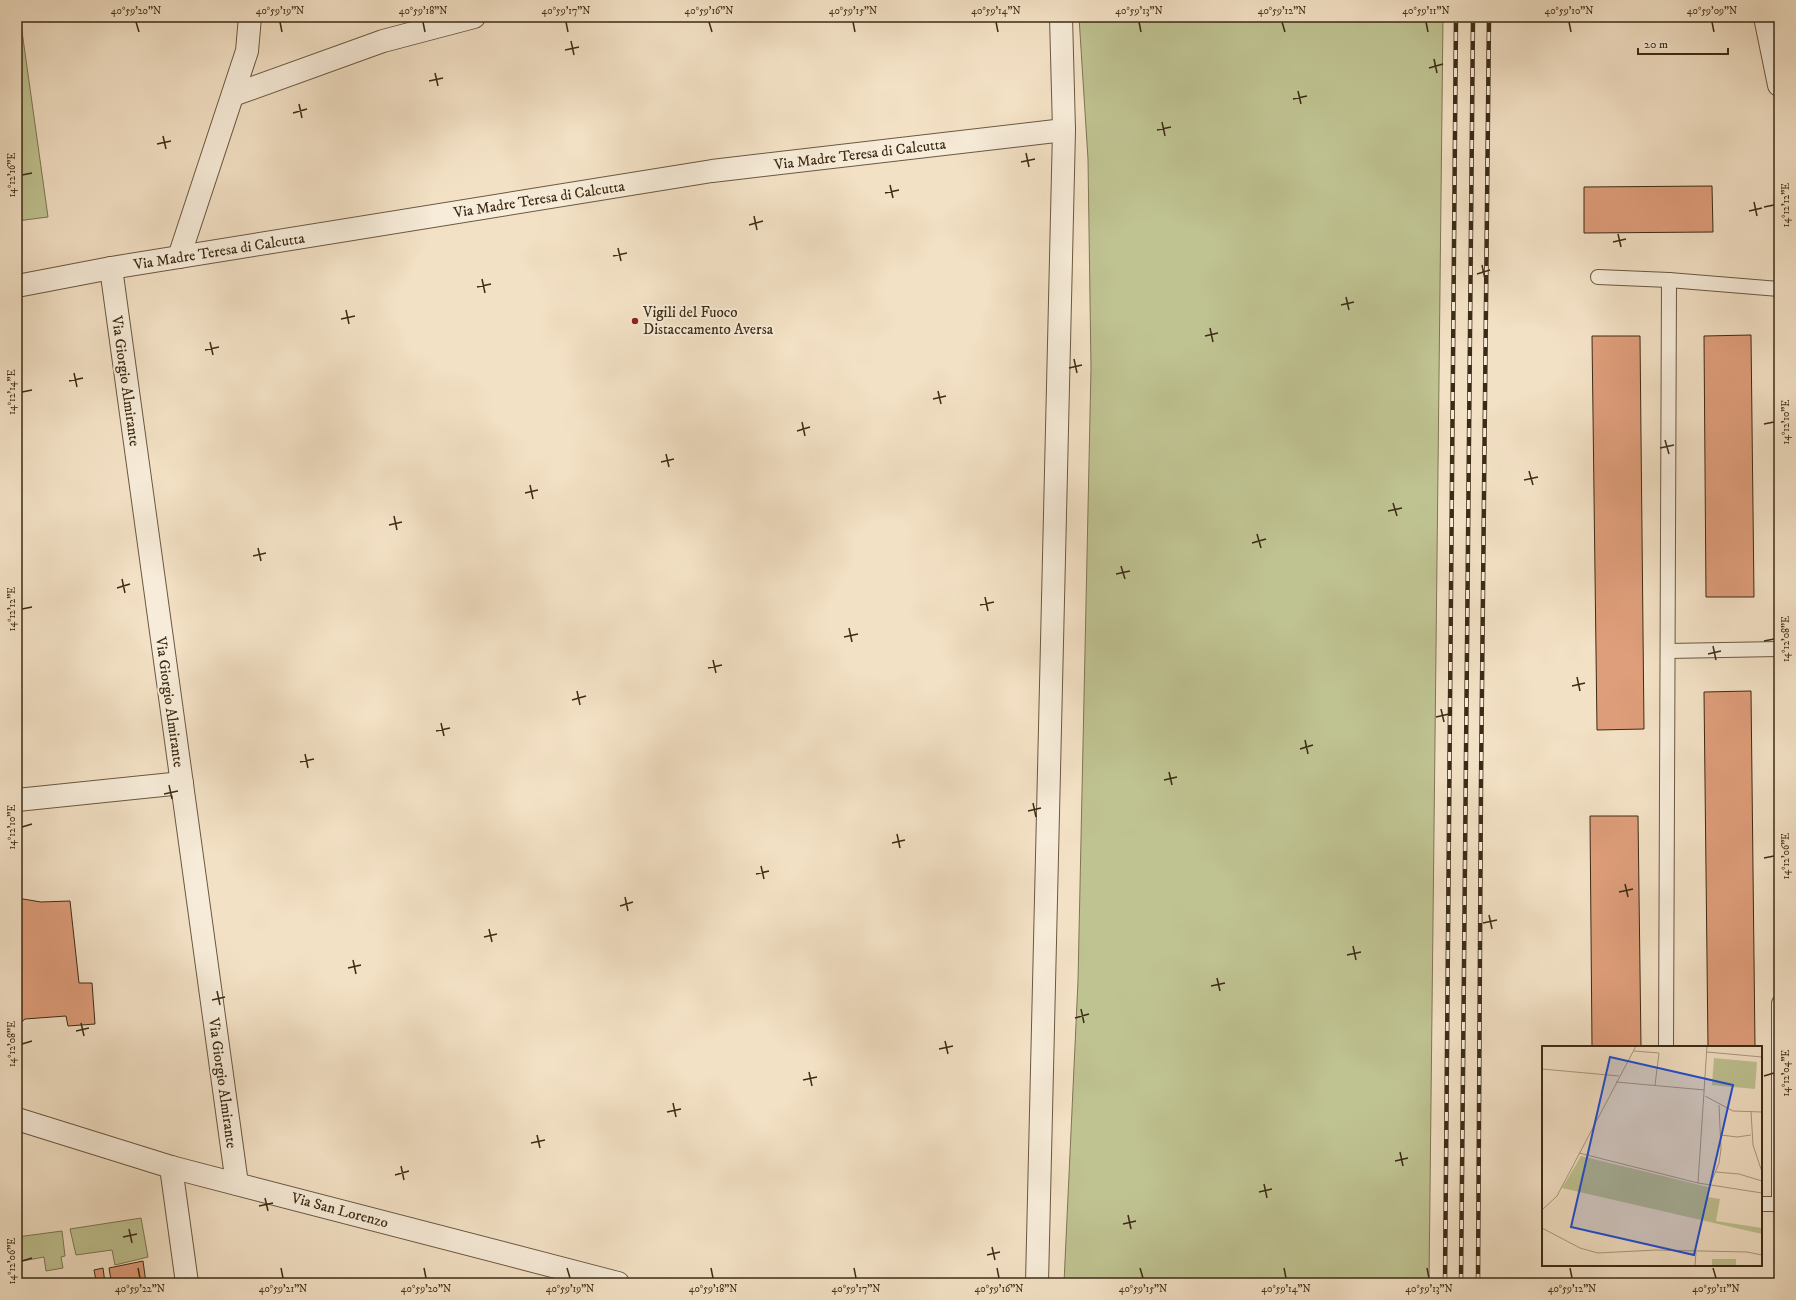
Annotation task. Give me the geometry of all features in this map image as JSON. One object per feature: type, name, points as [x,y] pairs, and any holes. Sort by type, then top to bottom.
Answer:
[{"type":"street","points":[[179,257],[247,51],[250,17]]},
{"type":"street","points":[[233,95],[382,41],[474,17]]},
{"type":"street","points":[[1037,1283],[1064,130],[1061,17]]},
{"type":"street","points":[[1765,17],[1779,85]]},
{"type":"street","name":"Via Madre Teresa di Calcutta","points":[[17,286],[111,268],[712,171],[1064,130]]},
{"type":"street","name":"Via Giorgio Almirante","points":[[111,268],[237,1184]]},
{"type":"street","points":[[17,800],[182,783]]},
{"type":"street","name":"Via San Lorenzo","points":[[17,1119],[170,1166],[618,1283]]},
{"type":"street","points":[[170,1166],[187,1283]]},
{"type":"lane","points":[[1598,277],[1669,280],[1779,288]]},
{"type":"lane","points":[[1666,1046],[1669,280]]},
{"type":"lane","points":[[1668,651],[1779,649]]},
{"type":"lane","points":[[1762,1204],[1779,1204],[1779,1003]]},
{"type":"green space","points":[[17,17],[20,17],[48,217],[17,221]]},
{"type":"green space","points":[[1079,17],[1443,17],[1429,1283],[1064,1283],[1078,981],[1091,368],[1088,159]]},
{"type":"green space","points":[[141,1218],[148,1257],[115,1265],[112,1250],[76,1255],[70,1229]]},
{"type":"green space","points":[[62,1231],[65,1256],[61,1257],[63,1268],[46,1271],[44,1257],[17,1262],[17,1237]]},
{"type":"building","points":[[1712,186],[1713,232],[1584,233],[1584,187]]},
{"type":"building","points":[[1751,335],[1754,597],[1706,597],[1704,336]]},
{"type":"building","points":[[1592,336],[1640,336],[1644,729],[1597,730]]},
{"type":"building","points":[[1751,691],[1755,1046],[1708,1046],[1704,692]]},
{"type":"building","points":[[1590,816],[1638,816],[1641,1046],[1592,1046]]},
{"type":"building","points":[[23,899],[41,902],[70,901],[79,983],[92,983],[95,1024],[68,1026],[66,1016],[25,1019],[17,1026],[17,902]]},
{"type":"building","points":[[143,1261],[146,1283],[116,1283],[111,1280],[109,1268]]},
{"type":"building","points":[[103,1268],[105,1283],[61,1283],[96,1280],[94,1270]]},
{"type":"railway","points":[[1445,1283],[1456,17]]},
{"type":"railway","points":[[1461,1283],[1473,17]]},
{"type":"railway","points":[[1478,1283],[1481,783],[1489,17]]},
{"type":"place","name":"Vigili del Fuoco Distaccamento Aversa","points":[[635,321]]}]
